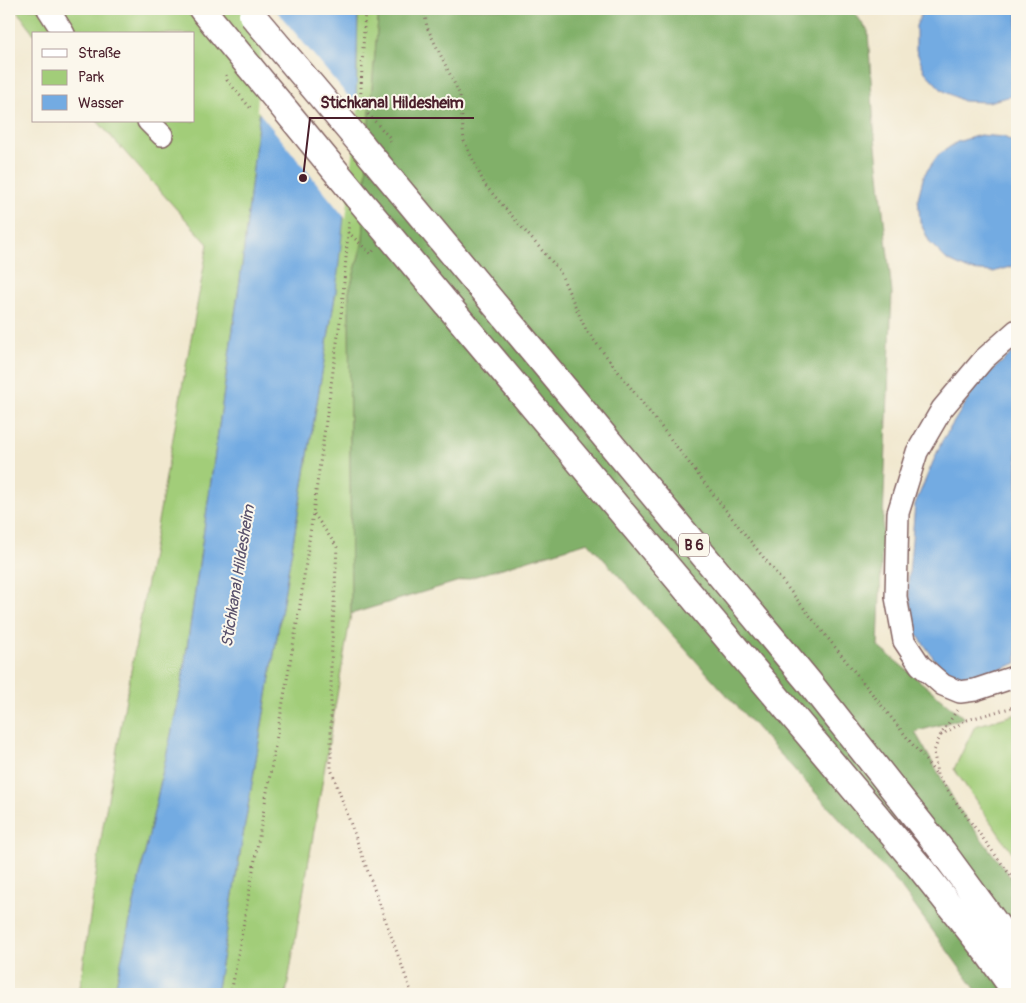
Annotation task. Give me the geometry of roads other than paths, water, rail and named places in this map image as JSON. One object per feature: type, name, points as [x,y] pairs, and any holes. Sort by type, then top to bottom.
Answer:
[{"type":"main road","name":"B 6","points":[[202,9],[249,66],[354,205],[922,870],[1017,994]]},
{"type":"main road","name":"B 6","points":[[250,12],[808,681],[943,852],[1017,953]]},
{"type":"lane","points":[[48,9],[63,32]]},
{"type":"lane","points":[[1017,330],[984,359],[942,409],[917,452],[898,513],[896,597],[904,641],[920,665],[943,685],[960,692],[975,690],[1017,676]]},
{"type":"water","points":[[267,9],[358,9],[356,104],[336,291],[216,994],[114,994],[181,689],[242,266],[259,116]]},
{"type":"water","points":[[923,9],[1017,9],[1017,90],[1011,96],[988,102],[963,101],[942,90],[925,72],[916,50],[916,26]]},
{"type":"water","points":[[980,135],[1004,137],[1017,144],[1017,265],[993,272],[969,270],[947,260],[930,243],[920,222],[918,198],[924,175],[938,155],[957,142]]},
{"type":"water","points":[[1017,349],[1017,663],[985,675],[958,676],[938,664],[916,633],[908,587],[915,504],[942,441],[978,383]]},
{"type":"place","name":"Stichkanal Hildesheim","points":[[303,178]]}]
